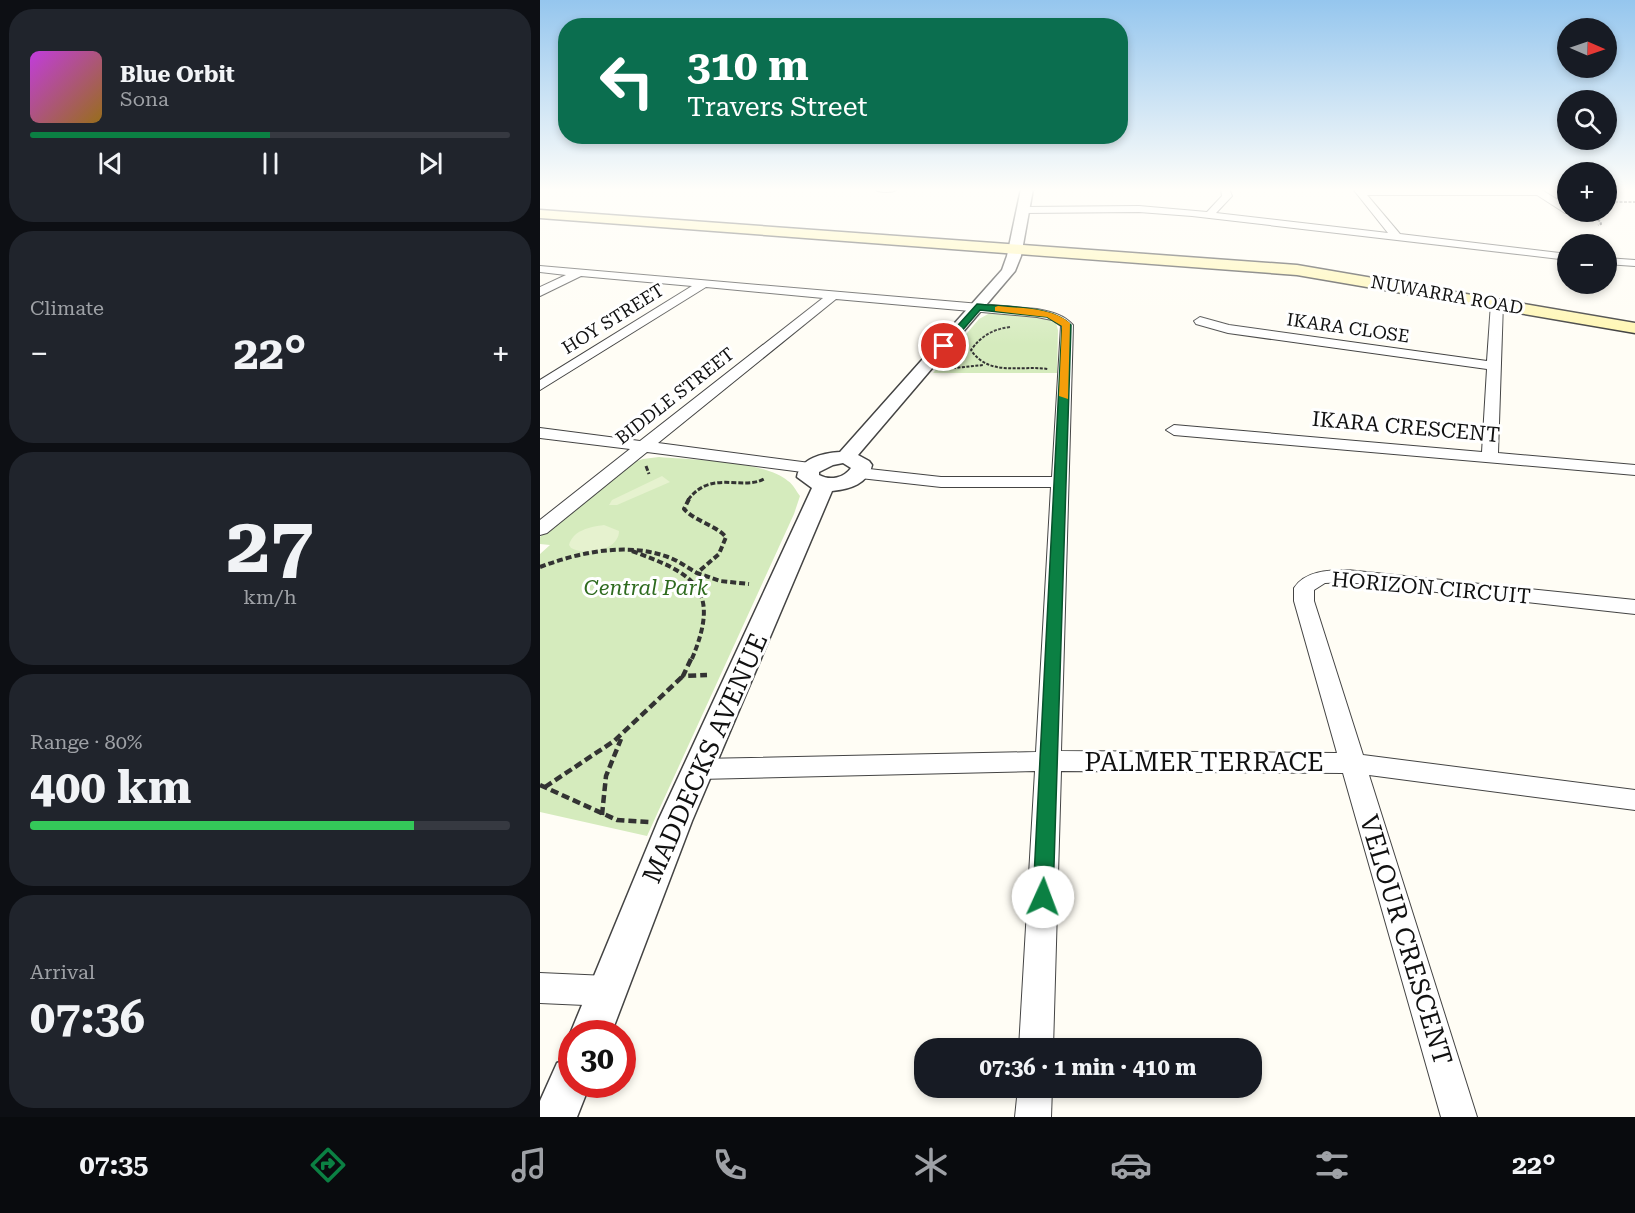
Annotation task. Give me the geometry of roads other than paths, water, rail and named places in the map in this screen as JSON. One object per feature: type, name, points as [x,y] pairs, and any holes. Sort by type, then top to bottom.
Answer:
[{"type":"main road","name":"NUWARRA ROAD","points":[[909,241],[1297,270],[1635,328]]},
{"type":"street","points":[[846,457],[1008,271],[1018,241]]},
{"type":"street","points":[[1426,241],[1557,256]]},
{"type":"street","points":[[1617,262],[1635,263]]},
{"type":"street","points":[[540,269],[1047,314],[1056,316],[1066,325],[1036,1038]]},
{"type":"street","points":[[540,292],[580,272]]},
{"type":"street","name":"HOY STREET","points":[[540,386],[705,283]]},
{"type":"street","name":"BIDDLE STREET","points":[[540,529],[644,454],[835,294]]},
{"type":"street","points":[[1490,457],[1497,303]]},
{"type":"street","name":"IKARA CLOSE","points":[[1200,321],[1228,330],[1493,366]]},
{"type":"street","name":"IKARA CRESCENT","points":[[1174,430],[1635,470]]},
{"type":"street","points":[[540,433],[644,454],[817,476],[841,484],[860,474],[941,482],[1061,482]]},
{"type":"street","points":[[817,476],[828,459],[846,457],[862,465],[860,474]]},
{"type":"street","name":"MADDECKS AVENUE","points":[[596,1020],[817,476]]},
{"type":"street","name":"HORIZON CIRCUIT","points":[[1353,763],[1305,601],[1304,588],[1309,583],[1325,577],[1347,576],[1635,607]]},
{"type":"street","name":"PALMER TERRACE","points":[[699,769],[1048,761],[1353,763],[1635,800]]},
{"type":"street","name":"VELOUR CRESCENT","points":[[1353,763],[1459,1117]]},
{"type":"street","points":[[540,988],[607,991]]},
{"type":"street","points":[[555,1117],[563,1098]]},
{"type":"street","points":[[1033,1117],[1034,1098]]},
{"type":"park label","name":"Central Park","points":[[646,588]]}]
